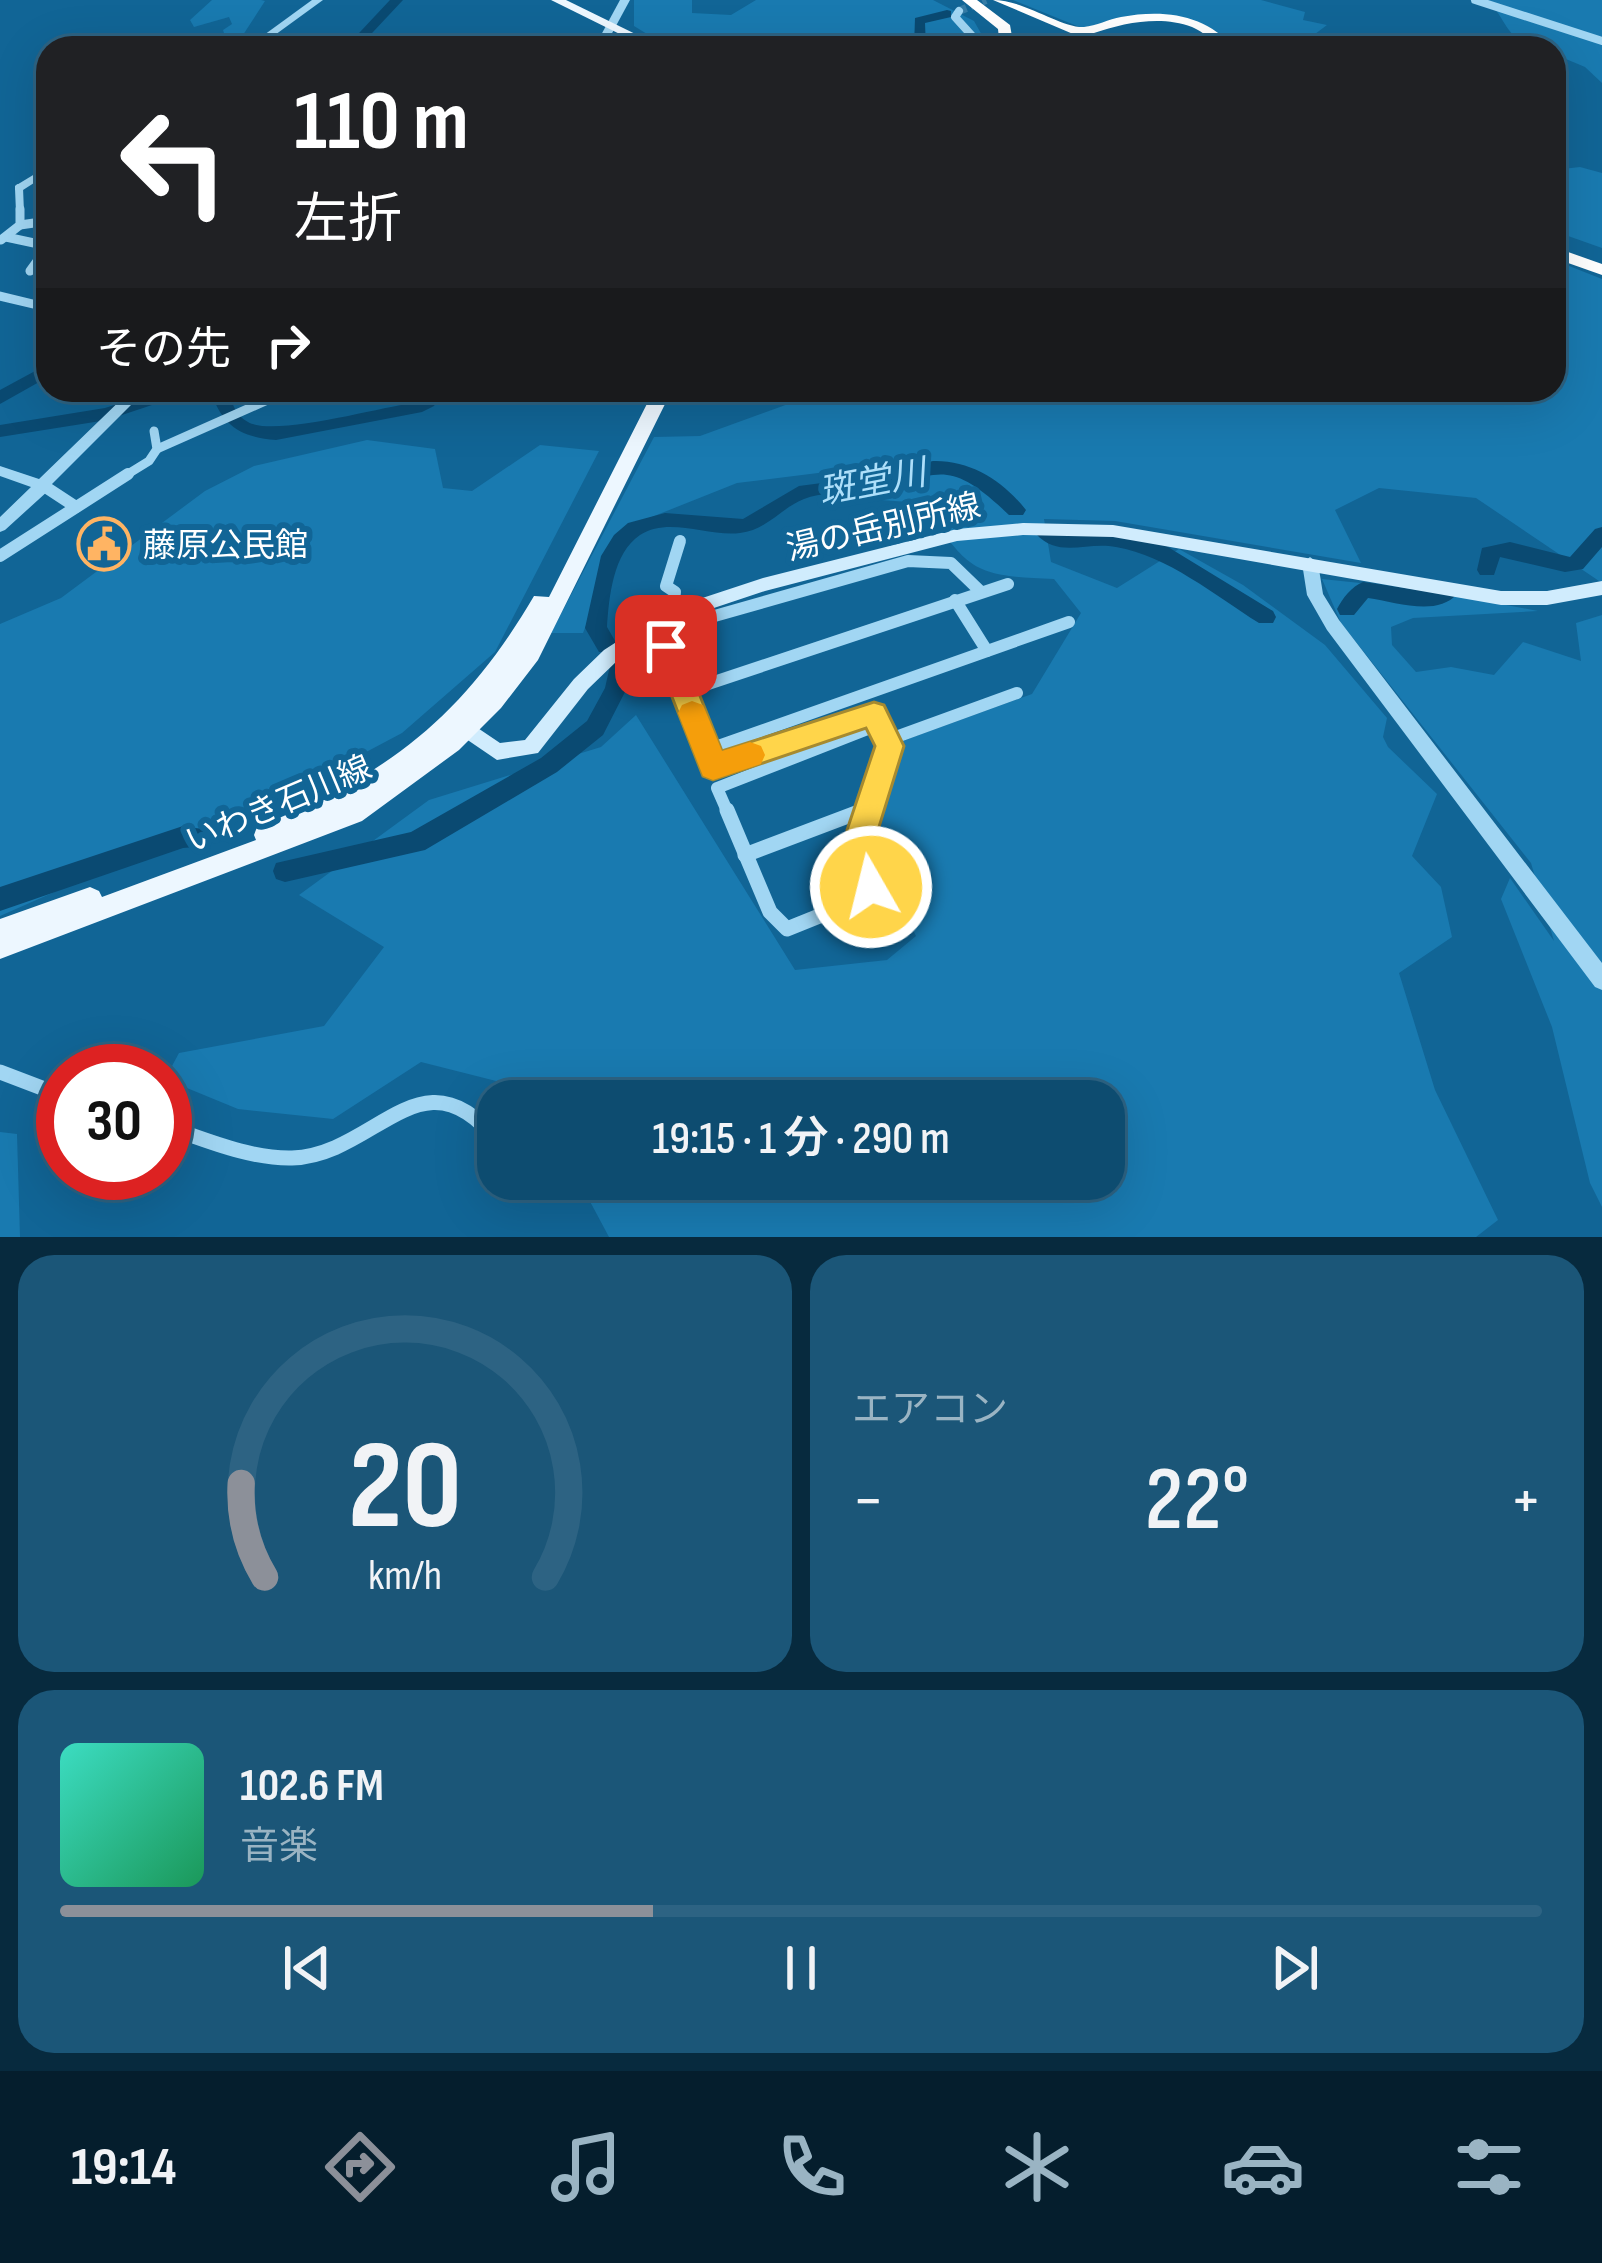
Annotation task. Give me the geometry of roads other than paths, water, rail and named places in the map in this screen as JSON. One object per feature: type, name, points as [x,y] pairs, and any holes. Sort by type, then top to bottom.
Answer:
[{"type":"highway","points":[[982,0],[1086,36]]},
{"type":"highway","points":[[998,0],[1078,36]]},
{"type":"highway","points":[[998,0],[1089,36]]},
{"type":"highway","points":[[964,6],[1000,22],[1008,36]]},
{"type":"highway","points":[[1091,36],[1122,19],[1166,19],[1214,36]]},
{"type":"highway","points":[[1091,36],[1123,23],[1162,22],[1205,36]]},
{"type":"highway","points":[[1566,252],[1602,266]]},
{"type":"main road","points":[[545,0],[627,36]]},
{"type":"main road","points":[[557,0],[622,36]]},
{"type":"main road","name":"いわき石川線","points":[[0,931],[276,832],[385,778],[462,727],[515,651],[644,402]]},
{"type":"main road","name":"いわき石川線","points":[[0,947],[354,814],[404,783],[506,691],[530,654],[656,402]]},
{"type":"main road","name":"湯の岳別所線","points":[[462,727],[497,752],[531,747],[581,684],[611,655],[672,615],[957,536],[1023,529],[1113,531],[1501,598],[1547,598],[1602,588]]},
{"type":"street","points":[[268,36],[317,0]]},
{"type":"street","points":[[607,36],[625,0]]},
{"type":"street","points":[[1475,0],[1602,41]]},
{"type":"street","points":[[964,6],[955,16],[972,36]]},
{"type":"street","points":[[20,225],[19,188],[36,177]]},
{"type":"street","points":[[3,239],[20,225],[36,222]]},
{"type":"street","points":[[3,239],[36,244]]},
{"type":"street","points":[[30,272],[36,263]]},
{"type":"street","points":[[0,296],[33,304]]},
{"type":"street","points":[[0,526],[127,402]]},
{"type":"street","points":[[0,556],[149,460],[157,449],[259,402]]},
{"type":"street","points":[[154,430],[157,449]]},
{"type":"street","points":[[0,471],[44,486],[76,507]]},
{"type":"street","points":[[672,615],[676,592],[666,586],[680,541]]},
{"type":"street","points":[[878,724],[717,788],[770,912],[787,928],[864,898],[871,887],[862,830],[890,746],[874,714],[713,767],[665,652],[668,640],[766,592],[908,561],[943,557],[967,571],[982,592]]},
{"type":"street","points":[[1310,563],[1315,595],[1333,625],[1602,980]]},
{"type":"street","points":[[684,692],[1008,584]]},
{"type":"street","points":[[955,601],[987,651]]},
{"type":"street","points":[[706,750],[1069,622]]},
{"type":"street","points":[[885,741],[1017,693]]},
{"type":"street","points":[[745,855],[856,813],[870,814]]},
{"type":"street","points":[[0,1072],[36,1086]]},
{"type":"street","points":[[192,1133],[294,1158],[334,1148],[417,1104],[451,1102],[477,1116]]},
{"type":"waterway","points":[[362,36],[397,0]]},
{"type":"waterway","points":[[920,36],[919,21],[947,14]]},
{"type":"waterway","points":[[0,398],[36,376]]},
{"type":"waterway","points":[[0,431],[107,414],[143,402]]},
{"type":"waterway","points":[[223,402],[239,425],[276,434],[428,402]]},
{"type":"waterway","name":"斑堂川","points":[[607,646],[596,628],[611,556],[621,540],[650,522],[743,526],[806,491],[949,467],[979,478],[1016,510]]},
{"type":"waterway","name":"斑堂川","points":[[1046,534],[1060,542],[1111,538],[1156,549],[1266,617]]},
{"type":"waterway","name":"斑堂川","points":[[1487,570],[1489,553],[1500,550],[1576,564],[1602,534]]},
{"type":"waterway","name":"斑堂川","points":[[1347,609],[1363,590],[1437,600],[1447,594]]},
{"type":"waterway","name":"斑堂川","points":[[285,871],[416,842],[549,765],[595,728],[616,688],[620,663]]},
{"type":"waterway","name":"斑堂川","points":[[0,899],[183,837],[199,838]]},
{"type":"tunnel","points":[[959,11],[986,0]]},
{"type":"tunnel","points":[[1084,36],[1091,33]]},
{"type":"place","name":"藤原公民館","points":[[104,544]]}]
